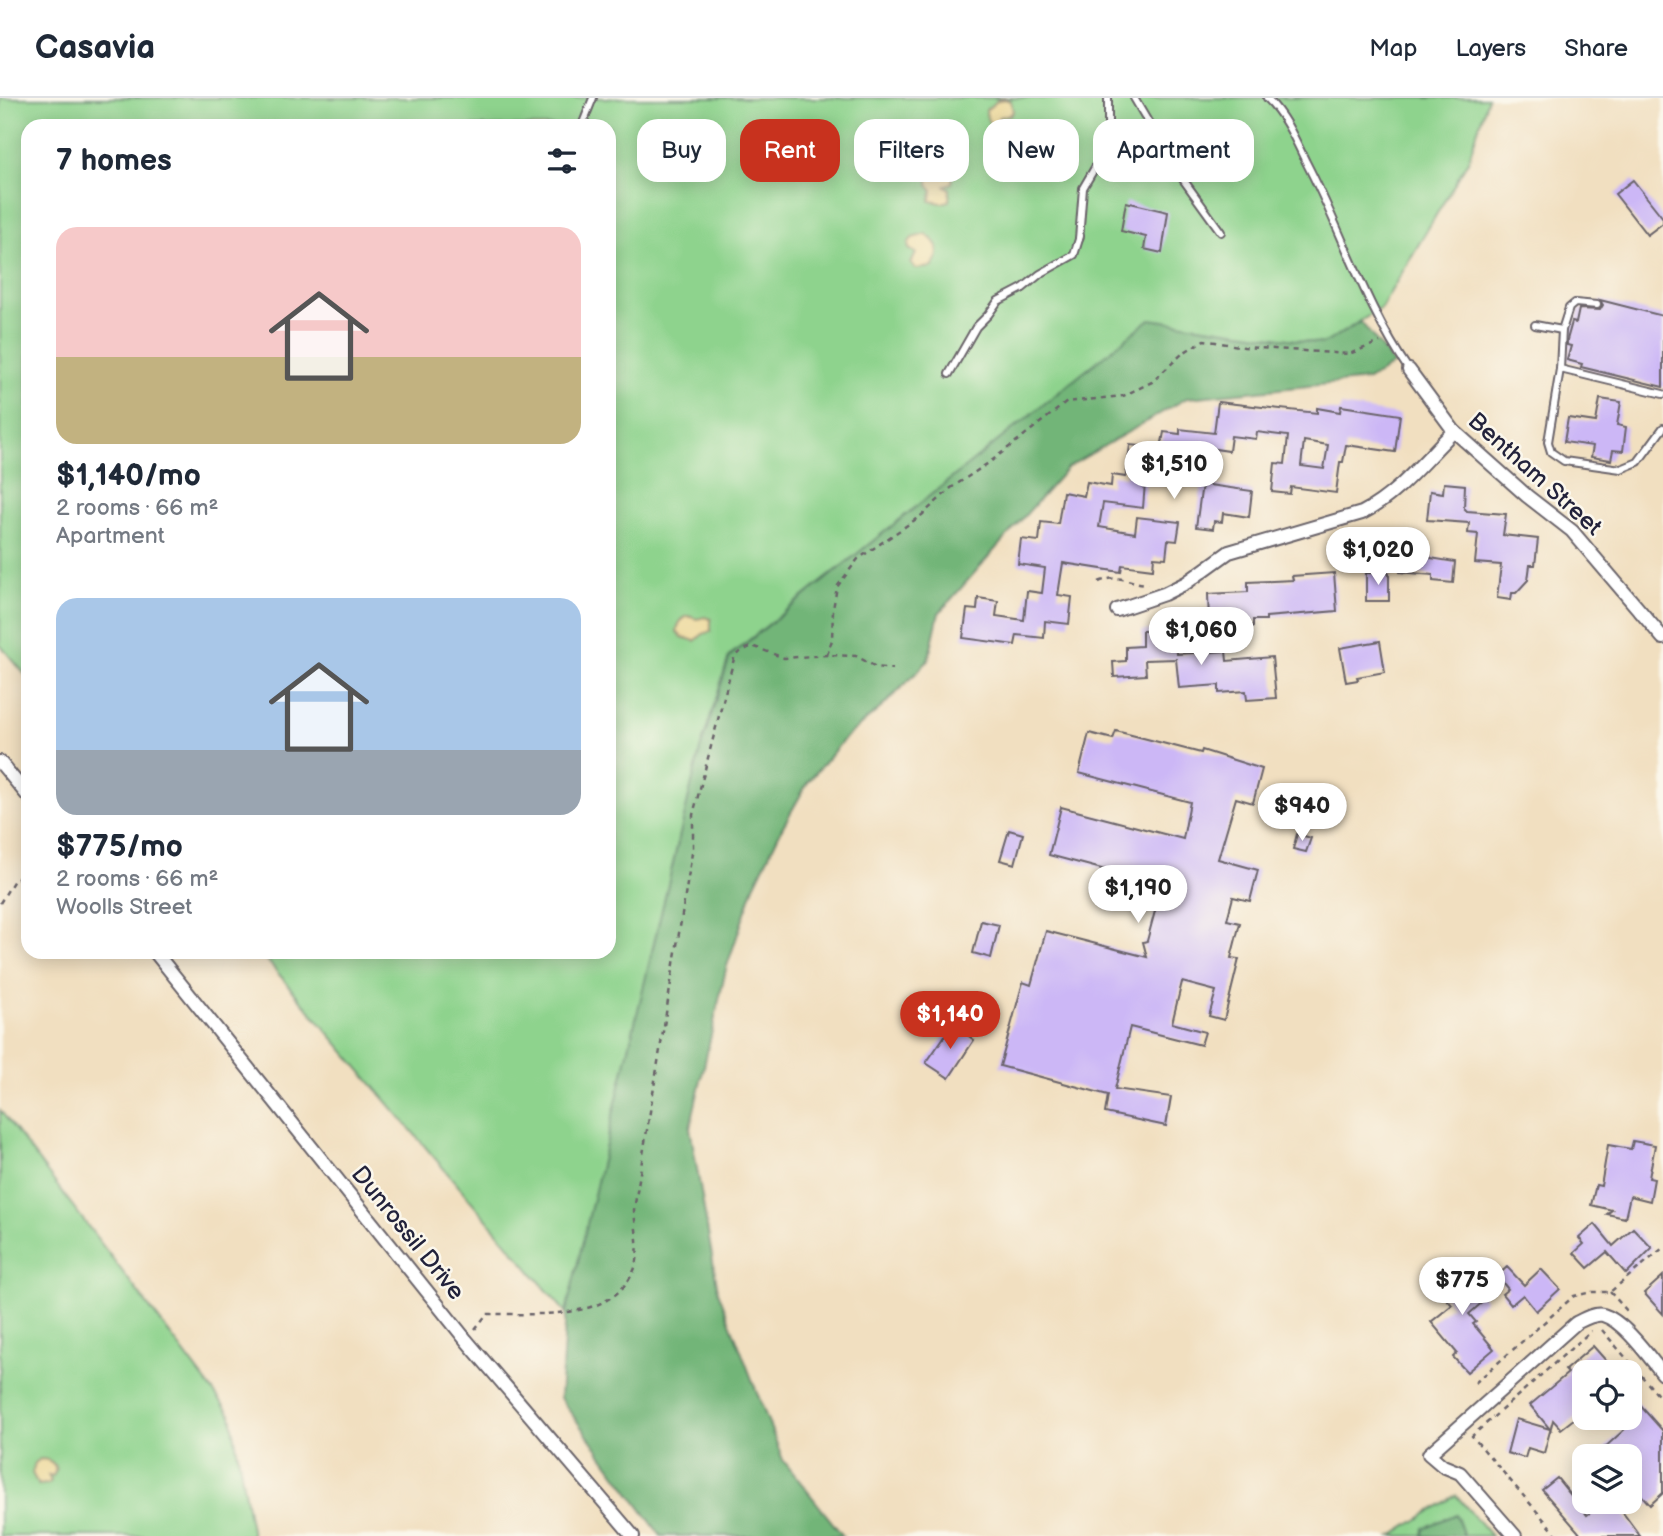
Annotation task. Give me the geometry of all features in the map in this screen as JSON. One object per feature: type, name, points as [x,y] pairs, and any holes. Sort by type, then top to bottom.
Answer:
[{"type":"street","name":"Bentham Street","points":[[1409,370],[1454,431],[1527,496],[1572,531],[1663,638]]},
{"type":"street","points":[[1117,610],[1178,587],[1229,552],[1362,513],[1374,507],[1388,498],[1454,431]]},
{"type":"street","points":[[0,762],[21,788]]},
{"type":"street","name":"Dunrossil Drive","points":[[161,959],[466,1340],[633,1536]]},
{"type":"street","points":[[1515,1536],[1460,1473],[1443,1466],[1429,1454],[1576,1323],[1590,1316],[1602,1315],[1620,1325],[1663,1374]]},
{"type":"lane","points":[[584,119],[593,98]]},
{"type":"lane","points":[[948,374],[976,327],[998,301],[1074,255],[1080,237],[1083,188],[1104,152],[1108,129],[1108,98]]},
{"type":"lane","points":[[1134,98],[1177,171],[1221,232]]},
{"type":"lane","points":[[1266,98],[1279,110],[1313,175],[1388,339],[1409,370]]},
{"type":"lane","points":[[1597,305],[1575,303],[1569,308],[1562,330],[1560,369],[1548,442],[1551,452],[1558,459],[1621,469],[1638,462],[1663,428]]},
{"type":"lane","points":[[1535,325],[1562,330]]},
{"type":"lane","points":[[1560,369],[1663,394]]},
{"type":"path","points":[[827,655],[832,640],[833,609],[838,587],[858,559],[922,515],[951,488],[990,462],[1067,402],[1124,396],[1152,382],[1183,354],[1204,340],[1244,348],[1349,354],[1388,339]]},
{"type":"path","points":[[466,1340],[487,1314],[567,1313],[602,1302],[619,1293],[637,1263],[634,1210],[693,847],[693,815],[735,655],[752,646],[784,658],[856,656],[876,667],[893,669]]},
{"type":"path","points":[[0,903],[14,880],[21,876]]},
{"type":"path","points":[[1475,1382],[1574,1296],[1592,1292],[1610,1293],[1663,1248]]},
{"type":"path","points":[[1558,1536],[1472,1436],[1598,1325],[1663,1401]]},
{"type":"green space","points":[[0,98],[1488,98],[1468,161],[1381,308],[1324,344],[1150,320],[729,656],[702,744],[567,1314],[266,959],[616,959],[616,119],[21,119],[21,670],[0,645]]},
{"type":"green space","points":[[1150,319],[1323,344],[1361,322],[1394,364],[1368,380],[1187,398],[1068,467],[939,613],[928,661],[883,706],[844,739],[808,782],[754,886],[726,969],[690,1128],[718,1291],[783,1460],[843,1536],[661,1536],[560,1398],[566,1312],[700,750],[730,656]]},
{"type":"green space","points":[[0,1110],[231,1415],[252,1536],[0,1536]]},
{"type":"green space","points":[[1456,1495],[1491,1536],[1392,1536]]},
{"type":"green space","points":[[1456,1514],[1464,1536],[1423,1536],[1424,1528]]},
{"type":"sand","points":[[998,100],[1011,101],[1013,112],[999,119],[988,119],[986,110]]},
{"type":"sand","points":[[928,182],[952,182],[945,186],[950,189],[949,201],[930,201],[933,190]]},
{"type":"sand","points":[[926,234],[937,244],[938,255],[933,267],[916,269],[911,264],[916,253],[909,249],[908,244],[912,238]]},
{"type":"sand","points":[[688,616],[711,619],[711,631],[695,641],[682,637],[677,632],[678,626]]},
{"type":"sand","points":[[40,1459],[55,1466],[53,1476],[48,1475],[51,1481],[48,1484],[38,1485],[32,1473],[35,1463]]},
{"type":"building","points":[[1633,180],[1663,218],[1663,223],[1647,235],[1615,194]]},
{"type":"building","points":[[1126,202],[1168,212],[1162,253],[1144,249],[1146,237],[1121,231]]},
{"type":"building","points":[[1600,300],[1663,316],[1663,387],[1581,367],[1582,364],[1567,360],[1571,346],[1567,345],[1567,340],[1572,322],[1576,323],[1579,309],[1600,310],[1603,305]]},
{"type":"building","points":[[1600,399],[1621,402],[1617,425],[1626,427],[1623,451],[1613,450],[1611,460],[1591,457],[1593,446],[1564,442],[1568,418],[1596,422]]},
{"type":"building","points":[[1218,402],[1317,413],[1317,408],[1340,412],[1341,406],[1400,415],[1395,452],[1346,445],[1343,462],[1340,462],[1336,493],[1291,487],[1290,494],[1272,492],[1275,463],[1285,464],[1288,436],[1257,432],[1256,439],[1231,436],[1229,451],[1215,449],[1212,475],[1199,474],[1201,461],[1165,456],[1161,485],[1145,483],[1143,508],[1103,503],[1099,527],[1135,533],[1137,517],[1180,522],[1177,541],[1168,540],[1166,558],[1154,557],[1153,569],[1122,565],[1121,572],[1063,563],[1058,595],[1072,597],[1069,624],[1045,621],[1044,638],[1017,635],[1015,645],[963,638],[967,609],[977,610],[978,598],[998,601],[996,616],[1024,620],[1027,591],[1042,593],[1045,568],[1018,564],[1021,539],[1039,541],[1041,522],[1058,524],[1063,492],[1084,496],[1087,482],[1111,486],[1112,475],[1126,477],[1130,445],[1161,448],[1164,432],[1180,434],[1180,429],[1214,433]],"holes":[[[1304,441],[1328,445],[1324,469],[1301,466]]]},
{"type":"building","points":[[1444,483],[1465,485],[1464,508],[1467,511],[1506,514],[1503,535],[1538,539],[1535,565],[1530,565],[1528,580],[1516,593],[1512,593],[1511,600],[1497,598],[1501,565],[1475,563],[1478,534],[1468,533],[1469,523],[1427,520],[1430,491],[1443,493]]},
{"type":"building","points":[[1202,484],[1252,491],[1249,517],[1223,513],[1222,522],[1214,521],[1213,529],[1196,527]]},
{"type":"building","points":[[1392,532],[1407,533],[1405,549],[1391,548]]},
{"type":"building","points":[[1401,553],[1455,562],[1453,583],[1433,581],[1433,575],[1400,572]]},
{"type":"building","points":[[1334,573],[1337,611],[1266,617],[1266,620],[1253,620],[1253,627],[1239,629],[1215,630],[1215,622],[1209,622],[1208,594],[1248,592],[1248,582],[1293,580],[1292,576]]},
{"type":"building","points":[[1366,573],[1389,573],[1389,601],[1366,601]]},
{"type":"building","points":[[1175,629],[1177,654],[1226,651],[1227,661],[1272,657],[1276,698],[1247,700],[1246,691],[1219,693],[1219,685],[1179,688],[1176,659],[1145,660],[1146,675],[1114,677],[1113,662],[1126,661],[1126,647],[1142,646],[1142,631]]},
{"type":"building","points":[[1380,641],[1385,672],[1357,677],[1358,680],[1346,682],[1340,648]]},
{"type":"building","points":[[1116,731],[1201,753],[1202,750],[1262,769],[1253,803],[1236,798],[1218,859],[1258,870],[1250,901],[1233,897],[1227,920],[1240,923],[1231,958],[1239,959],[1224,1020],[1209,1016],[1216,991],[1182,982],[1172,1023],[1205,1032],[1201,1045],[1130,1027],[1115,1089],[1171,1097],[1166,1126],[1105,1113],[1108,1095],[1000,1066],[1023,982],[1031,985],[1046,931],[1147,957],[1143,942],[1147,941],[1162,885],[1049,855],[1061,807],[1183,839],[1190,802],[1079,773],[1089,733],[1113,739]]},
{"type":"building","points":[[1009,830],[1023,834],[1015,864],[1000,860]]},
{"type":"building","points":[[1297,834],[1311,838],[1306,852],[1293,849]]},
{"type":"building","points":[[981,921],[999,925],[991,958],[973,953]]},
{"type":"building","points":[[953,1024],[974,1040],[949,1078],[926,1063]]},
{"type":"building","points":[[1633,1141],[1655,1145],[1649,1178],[1654,1179],[1650,1201],[1630,1196],[1625,1218],[1607,1214],[1612,1210],[1591,1205],[1596,1185],[1601,1186],[1608,1145],[1631,1149]]},
{"type":"building","points":[[1595,1224],[1613,1246],[1633,1228],[1652,1248],[1626,1274],[1607,1252],[1588,1268],[1574,1253],[1584,1244],[1579,1238]]},
{"type":"building","points":[[1458,1258],[1476,1279],[1471,1283],[1485,1300],[1469,1314],[1476,1322],[1473,1324],[1494,1349],[1467,1372],[1453,1357],[1457,1353],[1431,1322],[1452,1305],[1436,1286],[1447,1276],[1443,1271]]},
{"type":"building","points":[[1507,1267],[1524,1285],[1541,1269],[1560,1289],[1536,1311],[1523,1295],[1511,1305],[1502,1294],[1508,1289],[1497,1276]]},
{"type":"building","points":[[1663,1276],[1663,1314],[1644,1293]]},
{"type":"building","points":[[1593,1346],[1605,1360],[1577,1360]]},
{"type":"building","points":[[1572,1364],[1572,1420],[1561,1429],[1553,1420],[1544,1453],[1528,1448],[1525,1458],[1507,1453],[1516,1419],[1550,1429],[1530,1405],[1568,1373],[1565,1370]]},
{"type":"building","points":[[1642,1408],[1663,1431],[1663,1493],[1650,1505],[1642,1496],[1642,1444],[1609,1444],[1624,1430],[1642,1430]]},
{"type":"building","points":[[1557,1478],[1572,1496],[1572,1514],[1624,1514],[1640,1536],[1582,1536],[1542,1490]]}]
